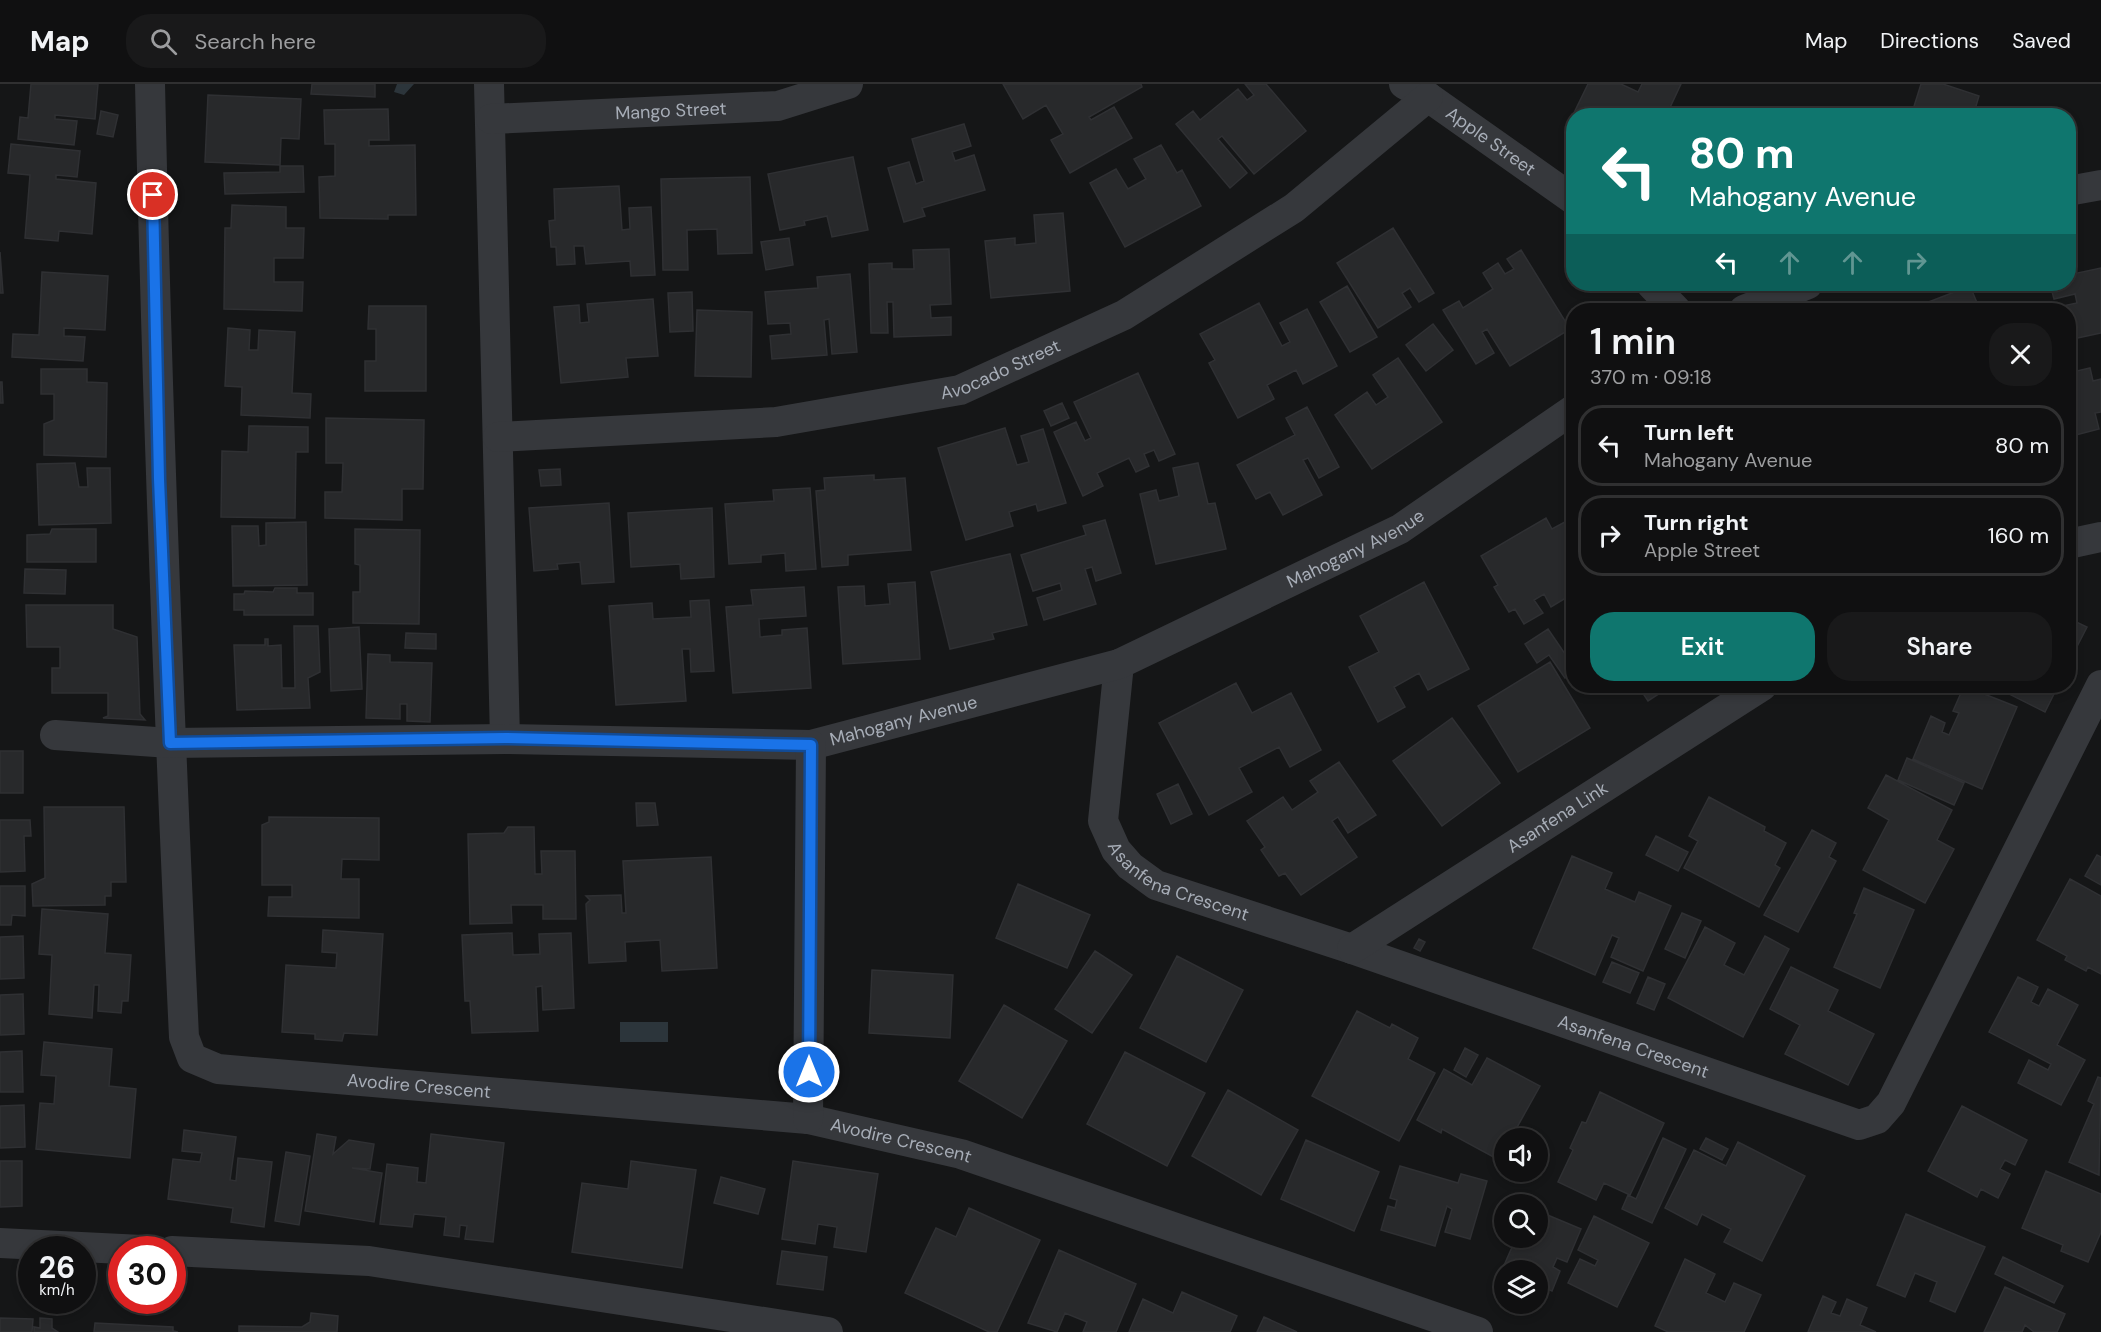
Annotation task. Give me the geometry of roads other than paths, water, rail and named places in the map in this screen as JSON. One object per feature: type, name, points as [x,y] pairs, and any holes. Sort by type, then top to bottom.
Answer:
[{"type":"street","points":[[150,84],[159,479],[170,743]]},
{"type":"street","points":[[489,84],[505,738]]},
{"type":"street","name":"Mango Street","points":[[491,119],[778,106],[848,84]]},
{"type":"street","name":"Apple Street","points":[[1416,91],[1566,194]]},
{"type":"street","name":"Avocado Street","points":[[498,437],[776,422],[960,390],[1124,315],[1294,208],[1416,91]]},
{"type":"street","points":[[2076,190],[2101,185]]},
{"type":"street","points":[[1657,291],[1669,303]]},
{"type":"street","points":[[1761,303],[1791,291]]},
{"type":"street","name":"Mahogany Avenue","points":[[55,735],[170,743],[505,738],[811,745],[1119,664],[1400,529],[1566,415]]},
{"type":"street","points":[[2076,542],[2101,537]]},
{"type":"street","name":"Asanfena Crescent","points":[[1119,664],[1103,820],[1116,850],[1130,866],[1156,885],[1352,949],[1859,1125],[1877,1119],[1891,1103],[2101,685]]},
{"type":"street","name":"Asanfena Link","points":[[1352,949],[1751,693]]},
{"type":"street","name":"Avodire Crescent","points":[[170,743],[184,1037],[192,1058],[218,1069],[808,1119],[961,1154],[1478,1332]]},
{"type":"street","points":[[808,1119],[811,745]]},
{"type":"street","points":[[0,1242],[108,1248]]},
{"type":"street","points":[[186,1252],[369,1261],[828,1332]]}]
